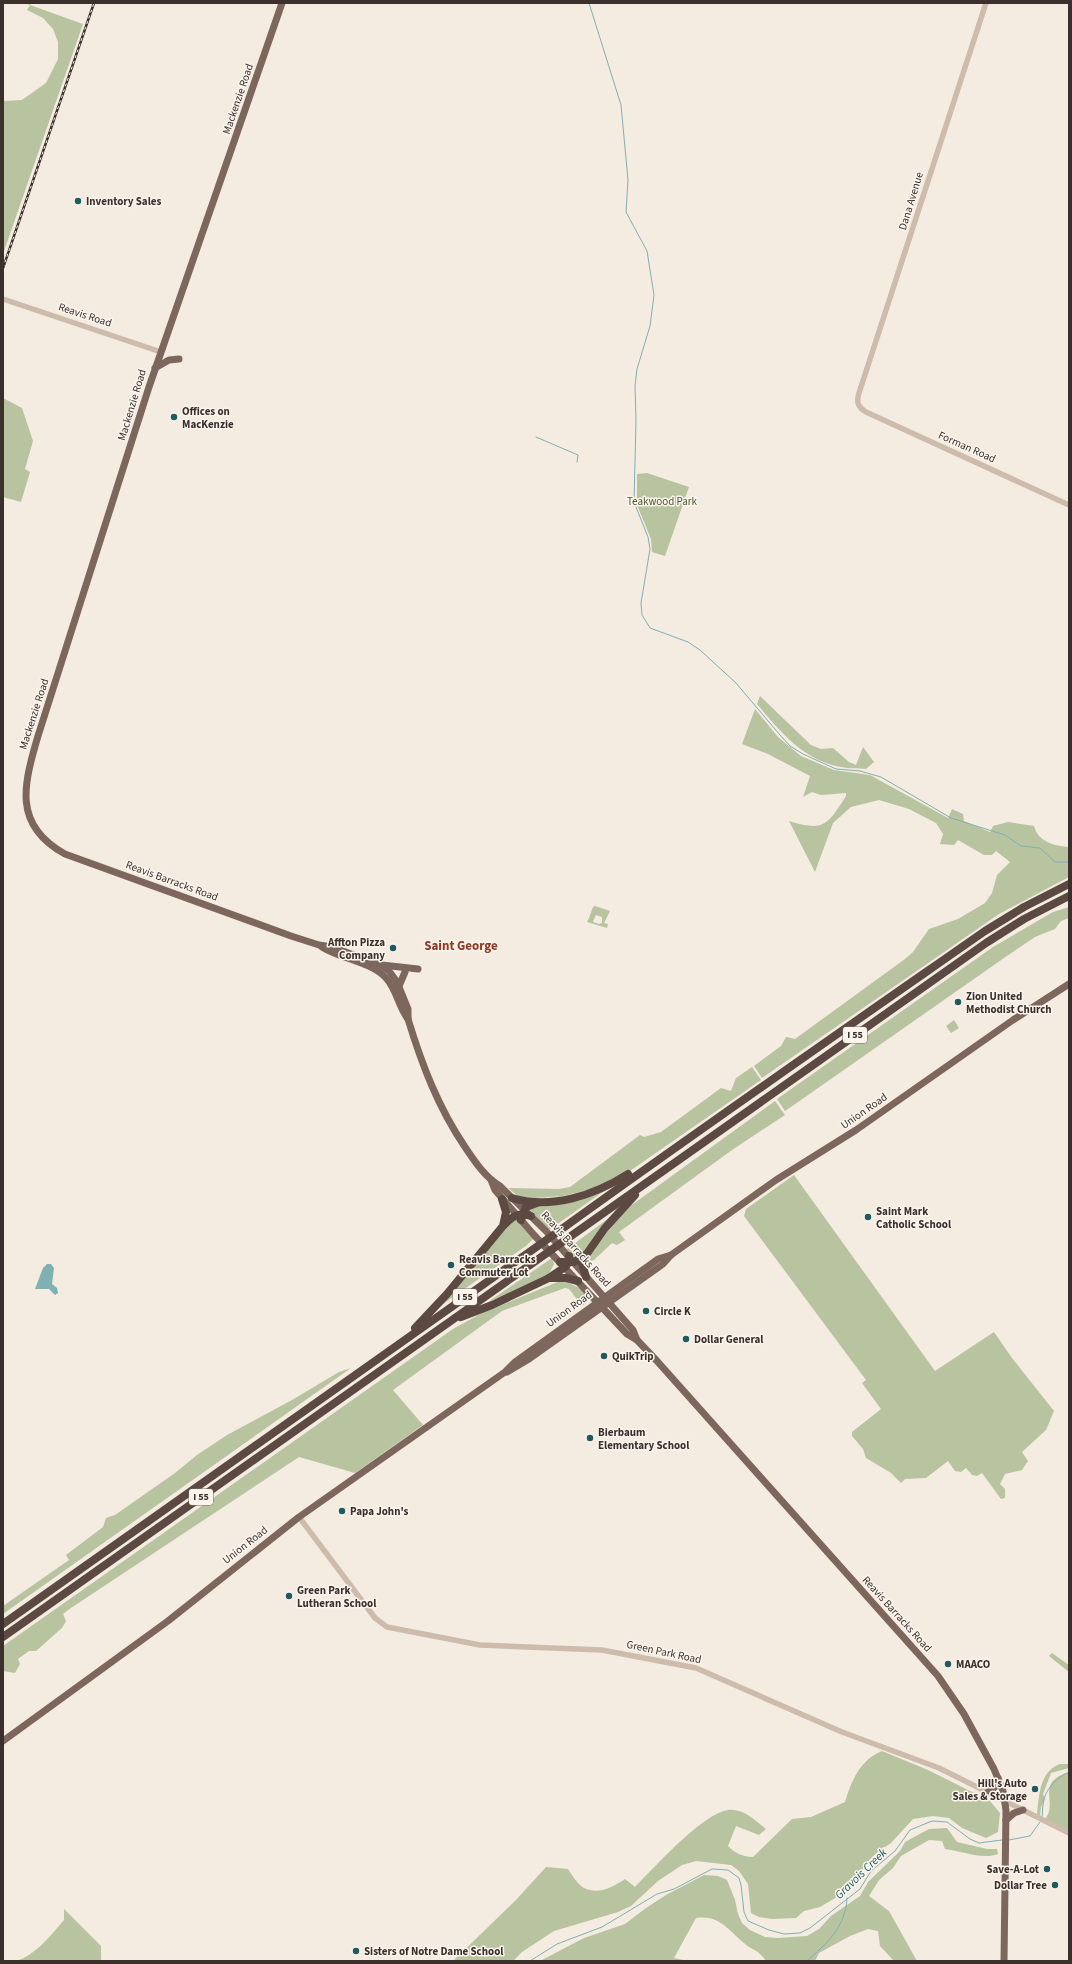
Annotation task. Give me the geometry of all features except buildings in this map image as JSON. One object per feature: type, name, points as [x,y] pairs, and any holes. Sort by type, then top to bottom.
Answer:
[{"type":"highway","name":"I 55","points":[[3,1624],[559,1231],[649,1165],[694,1135],[985,930],[1024,907],[1069,884]]},
{"type":"highway","name":"I 55","points":[[3,1637],[986,944],[1024,919],[1069,896]]},
{"type":"highway","points":[[399,1344],[436,1307],[504,1226],[521,1214],[529,1205],[540,1202],[564,1200],[587,1194],[616,1182],[638,1168],[649,1165]]},
{"type":"highway","points":[[549,1278],[582,1279],[582,1264],[586,1255],[606,1228],[647,1183]]},
{"type":"highway","points":[[512,1198],[540,1202]]},
{"type":"highway","points":[[502,1199],[506,1212],[504,1226]]},
{"type":"highway","points":[[521,1214],[531,1216]]},
{"type":"highway","points":[[451,1321],[492,1305],[549,1278],[567,1262],[586,1255]]},
{"type":"main road","name":"Mackenzie Road","points":[[31,819],[25,791],[29,768],[155,368],[282,3]]},
{"type":"main road","points":[[155,368],[169,360],[179,359]]},
{"type":"main road","name":"Reavis Barracks Road","points":[[31,819],[44,838],[65,854],[319,945],[332,947],[381,965],[394,977],[399,986],[408,1009],[408,1019],[426,1074],[441,1108],[468,1152],[491,1180],[500,1186],[512,1198],[521,1214]]},
{"type":"main road","name":"Reavis Barracks Road","points":[[319,945],[330,952],[382,974],[391,984],[401,1011],[408,1019]]},
{"type":"main road","points":[[381,965],[418,969]]},
{"type":"main road","points":[[399,986],[405,972]]},
{"type":"main road","name":"Union Road","points":[[505,1372],[519,1367],[658,1259],[671,1255],[776,1180],[856,1130],[1013,1020],[1069,984]]},
{"type":"main road","name":"Reavis Barracks Road","points":[[491,1180],[495,1190],[502,1199],[521,1214],[603,1302]]},
{"type":"main road","name":"Reavis Barracks Road","points":[[531,1216],[567,1262]]},
{"type":"main road","name":"Reavis Barracks Road","points":[[582,1279],[588,1290],[633,1330],[637,1340],[941,1680],[964,1714],[998,1778],[1005,1801],[1006,1850],[1004,1961]]},
{"type":"main road","points":[[586,1310],[589,1301],[588,1290]]},
{"type":"main road","name":"Union Road","points":[[3,1741],[157,1629],[299,1517],[505,1372],[515,1362],[586,1310],[603,1302]]},
{"type":"main road","points":[[988,1792],[995,1788],[998,1778]]},
{"type":"main road","points":[[1006,1821],[1014,1813],[1023,1810]]},
{"type":"street","name":"Dana Avenue","points":[[858,405],[859,393],[986,3]]},
{"type":"street","name":"Reavis Road","points":[[3,299],[161,352]]},
{"type":"street","name":"Forman Road","points":[[858,405],[866,412],[1069,505]]},
{"type":"street","name":"Green Park Road","points":[[299,1517],[371,1613],[380,1623],[387,1627],[480,1645],[602,1650],[696,1668],[832,1728],[939,1768],[1069,1833]]},
{"type":"green space","points":[[30,5],[83,24],[3,254],[3,101],[22,100],[46,83],[58,59],[58,42],[53,29],[43,18],[27,10]]},
{"type":"green space","points":[[3,398],[22,408],[33,441],[25,469],[30,472],[21,502],[3,497]]},
{"type":"green space","name":"Teakwood Park","points":[[647,473],[689,487],[665,556],[652,552],[651,539],[637,505],[637,474]]},
{"type":"green space","points":[[760,696],[811,745],[821,749],[833,748],[849,762],[856,765],[863,747],[874,762],[866,769],[850,768],[827,763],[815,758],[793,743],[774,724],[757,704]]},
{"type":"green space","points":[[755,709],[778,737],[801,756],[834,770],[870,775],[948,818],[952,809],[963,814],[964,821],[990,832],[993,826],[1008,822],[1034,826],[1039,836],[1048,842],[1058,846],[1069,847],[1069,877],[999,914],[762,1078],[754,1066],[781,1046],[786,1037],[795,1039],[905,959],[913,952],[929,929],[958,919],[985,903],[992,893],[997,875],[1010,862],[996,851],[992,855],[984,855],[958,840],[954,845],[940,844],[943,834],[936,823],[909,809],[879,800],[851,807],[833,823],[815,872],[789,821],[810,826],[824,824],[834,814],[846,796],[846,793],[821,795],[812,792],[803,797],[810,776],[768,754],[742,744]]},
{"type":"green space","points":[[595,906],[610,911],[604,923],[608,924],[607,928],[587,922],[593,907]],"holes":[[[596,915],[602,917],[602,923],[599,924],[593,922]]]},
{"type":"green space","points":[[1069,907],[1069,918],[1061,921],[1055,929],[1035,937],[785,1111],[777,1099],[993,947],[1053,912]]},
{"type":"green space","points":[[954,1020],[959,1028],[951,1033],[946,1026]]},
{"type":"green space","points":[[752,1067],[761,1080],[627,1173],[596,1188],[563,1196],[535,1198],[519,1197],[508,1188],[559,1189],[570,1187],[640,1135],[644,1137],[661,1132],[721,1088],[731,1091],[736,1078]]},
{"type":"green space","points":[[775,1101],[785,1115],[732,1150],[619,1232],[625,1240],[617,1245],[612,1243],[594,1260],[585,1263],[613,1224],[629,1207]]},
{"type":"green space","points":[[794,1175],[935,1371],[994,1332],[1012,1358],[1054,1411],[1046,1430],[1022,1452],[1028,1461],[1022,1470],[1005,1474],[1000,1484],[1005,1489],[1005,1498],[1001,1499],[982,1473],[977,1476],[972,1475],[966,1468],[961,1472],[955,1471],[948,1461],[926,1478],[905,1479],[901,1483],[891,1473],[866,1458],[863,1449],[852,1436],[852,1432],[881,1409],[862,1383],[866,1380],[744,1216],[746,1209]]},
{"type":"green space","points":[[604,1191],[549,1230],[529,1209],[530,1208]]},
{"type":"green space","points":[[613,1215],[581,1256],[574,1258],[567,1249]]},
{"type":"green space","points":[[516,1218],[533,1239],[526,1246],[440,1306],[508,1224]]},
{"type":"green space","points":[[552,1258],[554,1264],[549,1274],[488,1302]]},
{"type":"green space","points":[[560,1281],[574,1285],[582,1290],[585,1294],[586,1303],[582,1306],[569,1289],[565,1288],[502,1311],[393,1390],[423,1425],[355,1473],[299,1457],[71,1608],[63,1614],[66,1621],[62,1628],[36,1651],[29,1651],[18,1659],[20,1664],[15,1673],[3,1671],[3,1646],[453,1329],[482,1313]]},
{"type":"green space","points":[[351,1368],[3,1614],[3,1606],[69,1560],[66,1555],[103,1527],[106,1518],[115,1515],[227,1435],[292,1400],[339,1372]]},
{"type":"green space","points":[[1052,1653],[1069,1665],[1069,1672],[1049,1656]]},
{"type":"green space","points":[[882,1751],[928,1770],[990,1801],[1000,1813],[998,1832],[986,1838],[962,1828],[949,1818],[933,1816],[913,1819],[891,1843],[870,1859],[847,1891],[820,1907],[804,1911],[796,1918],[772,1919],[759,1917],[751,1913],[748,1884],[739,1871],[731,1865],[696,1861],[682,1865],[658,1881],[631,1906],[618,1912],[554,1931],[522,1952],[513,1961],[453,1961],[515,1901],[546,1867],[568,1869],[580,1885],[590,1890],[595,1891],[606,1889],[625,1879],[635,1887],[679,1842],[718,1813],[728,1810],[744,1813],[766,1829],[759,1835],[736,1826],[728,1846],[739,1854],[753,1857],[792,1819],[811,1817],[845,1802],[850,1786],[863,1765],[868,1759]]},
{"type":"green space","points":[[1060,1764],[1069,1764],[1069,1768],[1051,1773],[1043,1794],[1045,1799],[1041,1807],[1040,1816],[1037,1814],[1040,1792],[1044,1778],[1053,1767]]},
{"type":"green space","points":[[1069,1772],[1069,1831],[1045,1819],[1049,1813],[1049,1793],[1052,1782],[1058,1776]]},
{"type":"green space","points":[[947,1828],[957,1842],[987,1849],[997,1849],[998,1854],[992,1856],[979,1856],[945,1849],[942,1841],[929,1840],[901,1856],[893,1868],[879,1880],[869,1896],[889,1911],[917,1961],[894,1961],[880,1946],[878,1931],[868,1929],[850,1936],[819,1953],[815,1961],[766,1961],[758,1952],[747,1946],[723,1924],[711,1919],[696,1918],[674,1958],[688,1961],[540,1961],[584,1938],[625,1924],[666,1895],[704,1875],[718,1876],[727,1880],[742,1923],[750,1930],[765,1937],[778,1938],[807,1936],[819,1929],[831,1916],[860,1896],[868,1882],[900,1851],[905,1842],[929,1829]]},
{"type":"green space","points":[[64,1909],[101,1946],[101,1961],[16,1961],[37,1949],[48,1938],[64,1920]]},
{"type":"water","points":[[47,1264],[51,1264],[54,1268],[52,1284],[57,1288],[58,1293],[55,1295],[49,1289],[35,1289],[43,1268]]},
{"type":"waterway","points":[[589,3],[621,105],[628,180],[626,212],[647,251],[654,295],[650,326],[637,369],[635,386],[636,421],[634,502],[648,537],[650,549],[641,603],[642,615],[650,628],[688,642],[700,650],[736,683],[790,746],[803,754],[836,769],[860,771],[881,777],[951,818],[1005,835],[1021,846],[1040,848],[1055,862],[1069,862]]},
{"type":"waterway","points":[[536,437],[578,455],[577,462]]},
{"type":"waterway","name":"Gravois Creek","points":[[1042,1817],[1044,1800],[1048,1790],[1055,1781],[1069,1772]]},
{"type":"waterway","name":"Gravois Creek","points":[[530,1961],[557,1944],[602,1927],[657,1894],[674,1889],[712,1869],[728,1870],[739,1878],[744,1912],[748,1921],[769,1930],[784,1934],[800,1933],[810,1928],[860,1889],[871,1871],[895,1851],[910,1830],[932,1821],[947,1822],[970,1839],[979,1843],[1002,1840]]},
{"type":"waterway","name":"Gravois Creek","points":[[1009,1840],[1030,1836],[1040,1822]]},
{"type":"waterway","points":[[807,1961],[834,1934],[843,1918],[847,1898]]},
{"type":"railway","points":[[3,268],[94,3]]},
{"type":"place","name":"Inventory Sales","points":[[78,201]]},
{"type":"place","name":"Offices on MacKenzie","points":[[174,417]]},
{"type":"place","name":"Affton Pizza Company","points":[[393,948]]},
{"type":"place","name":"Zion United Methodist Church","points":[[958,1002]]},
{"type":"place","name":"Saint Mark Catholic School","points":[[868,1217]]},
{"type":"place","name":"Reavis Barracks Commuter Lot","points":[[451,1265]]},
{"type":"place","name":"Circle K","points":[[646,1311]]},
{"type":"place","name":"Dollar General","points":[[686,1339]]},
{"type":"place","name":"QuikTrip","points":[[604,1356]]},
{"type":"place","name":"Bierbaum Elementary School","points":[[590,1438]]},
{"type":"place","name":"Papa John's","points":[[342,1511]]},
{"type":"place","name":"Green Park Lutheran School","points":[[289,1596]]},
{"type":"place","name":"MAACO","points":[[948,1664]]},
{"type":"place","name":"Hill's Auto Sales & Storage","points":[[1035,1789]]},
{"type":"place","name":"Save-A-Lot","points":[[1047,1869]]},
{"type":"place","name":"Dollar Tree","points":[[1055,1885]]},
{"type":"place","name":"Sisters of Notre Dame School","points":[[356,1951]]},
{"type":"district","name":"Saint George","points":[[461,946]]}]
